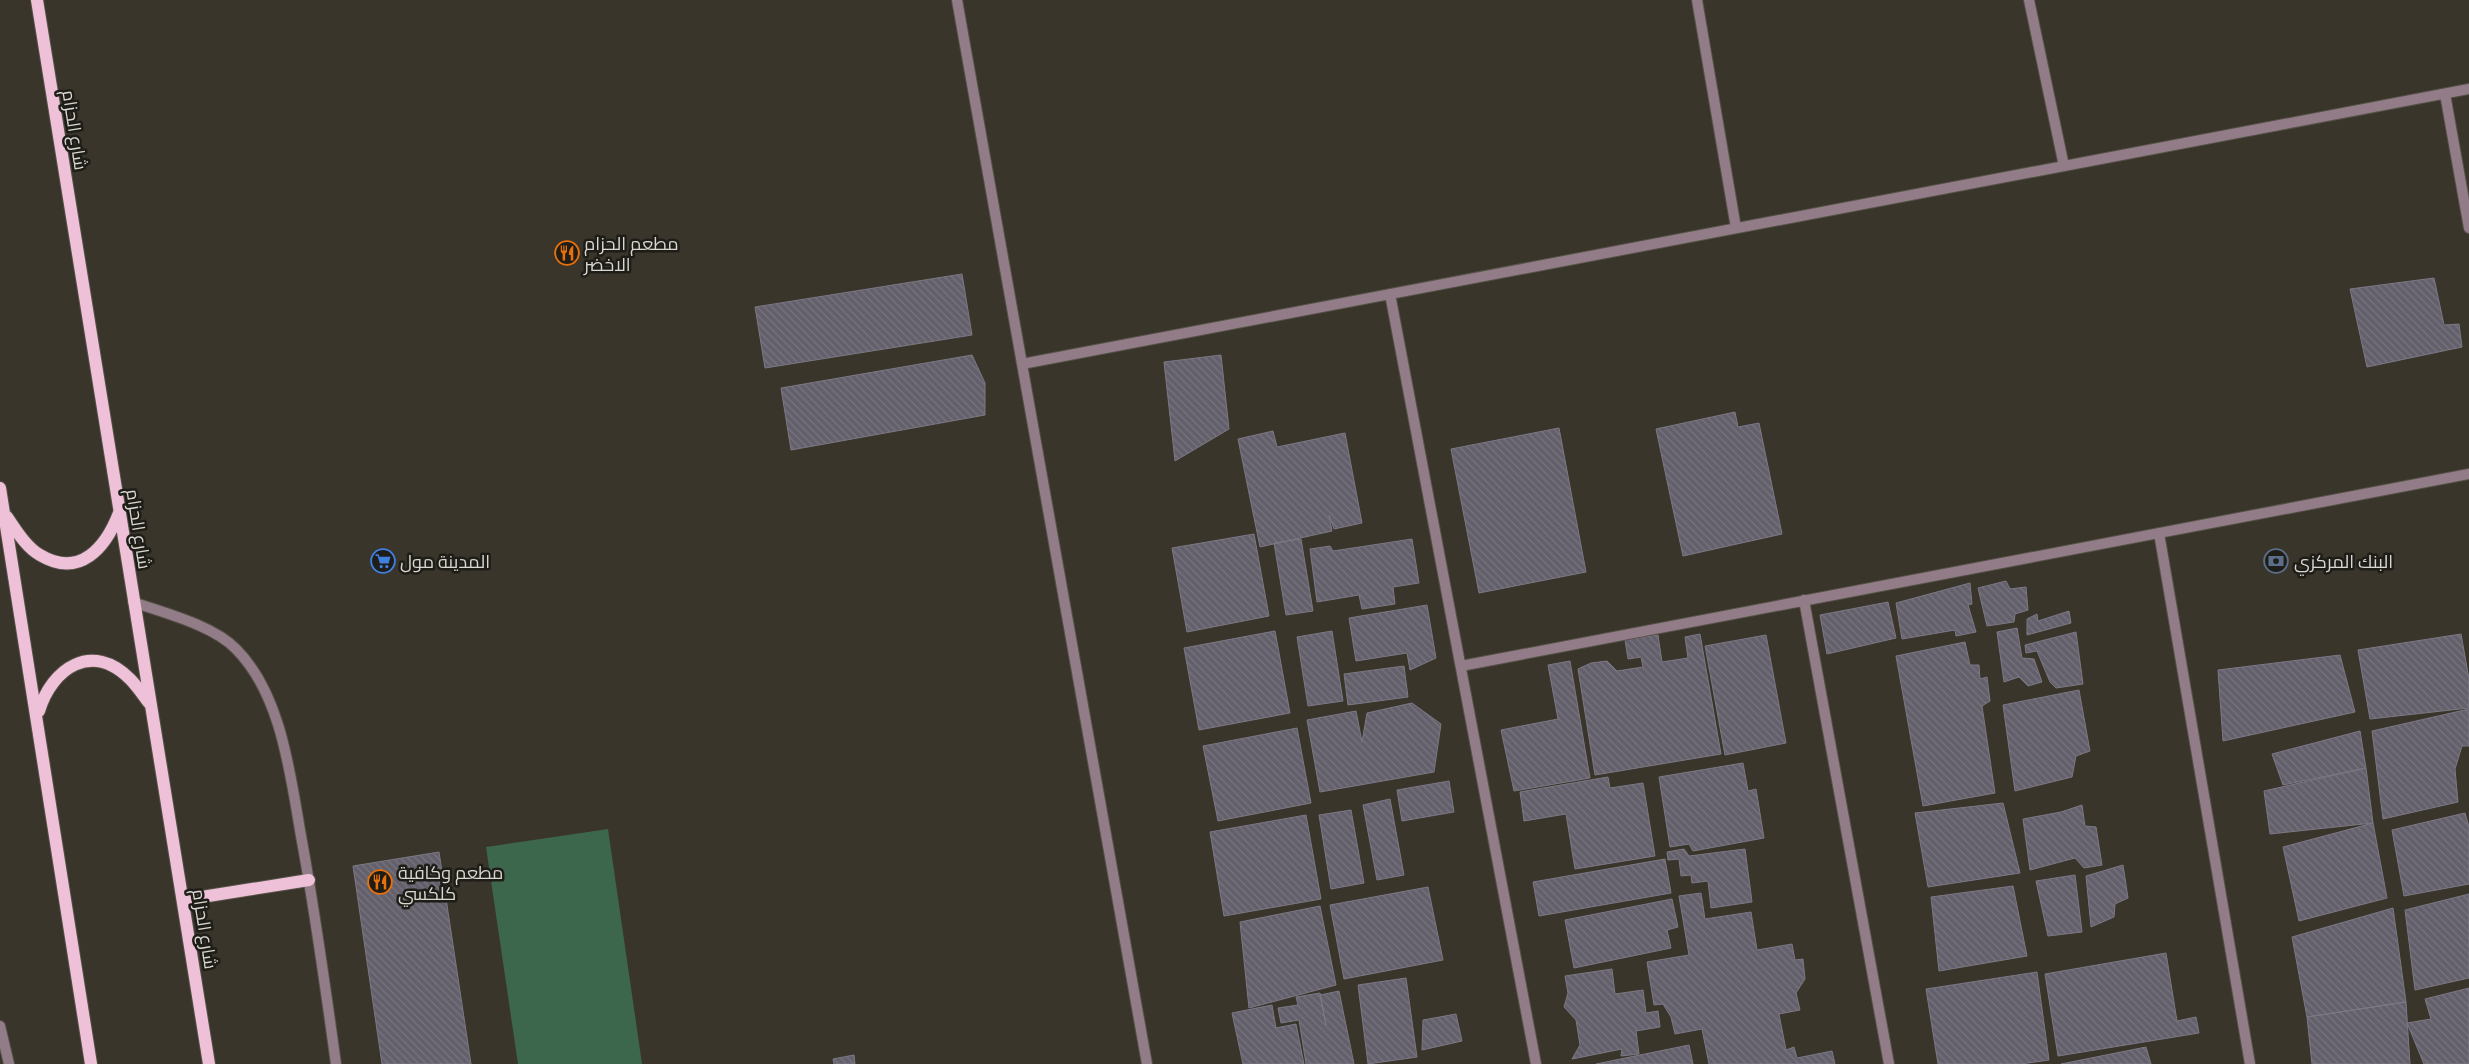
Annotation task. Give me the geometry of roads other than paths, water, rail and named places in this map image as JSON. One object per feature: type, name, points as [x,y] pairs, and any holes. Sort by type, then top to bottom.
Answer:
[{"type":"main road","name":"شارع الحزام","points":[[37,0],[209,1064]]},
{"type":"main road","points":[[0,488],[37,715],[90,1064]]},
{"type":"main road","points":[[4,512],[34,550],[50,560],[62,563],[78,563],[105,543],[119,513]]},
{"type":"main road","points":[[37,715],[43,697],[52,682],[65,669],[79,662],[95,662],[118,670],[129,678],[150,705]]},
{"type":"main road","points":[[183,900],[309,880]]},
{"type":"street","points":[[958,0],[1147,1064]]},
{"type":"street","points":[[1697,0],[1736,228]]},
{"type":"street","points":[[2029,0],[2064,166]]},
{"type":"street","points":[[1022,364],[2469,89]]},
{"type":"street","points":[[2445,94],[2469,228]]},
{"type":"street","points":[[1390,294],[1536,1064]]},
{"type":"street","points":[[1461,666],[2469,474]]},
{"type":"street","points":[[2158,533],[2250,1064]]},
{"type":"street","points":[[1804,600],[1889,1064]]},
{"type":"street","points":[[133,602],[210,631],[234,646],[252,666],[271,708],[286,752],[309,880],[336,1064]]},
{"type":"street","points":[[0,1026],[9,1064]]},
{"type":"place","name":"مطعم الحزام الاخضر","points":[[567,253]]},
{"type":"place","name":"المدينة مول","points":[[383,561]]},
{"type":"place","name":"البنك المركزي","points":[[2276,561]]},
{"type":"place","name":"مطعم وكافية كلكسي","points":[[380,882]]}]
